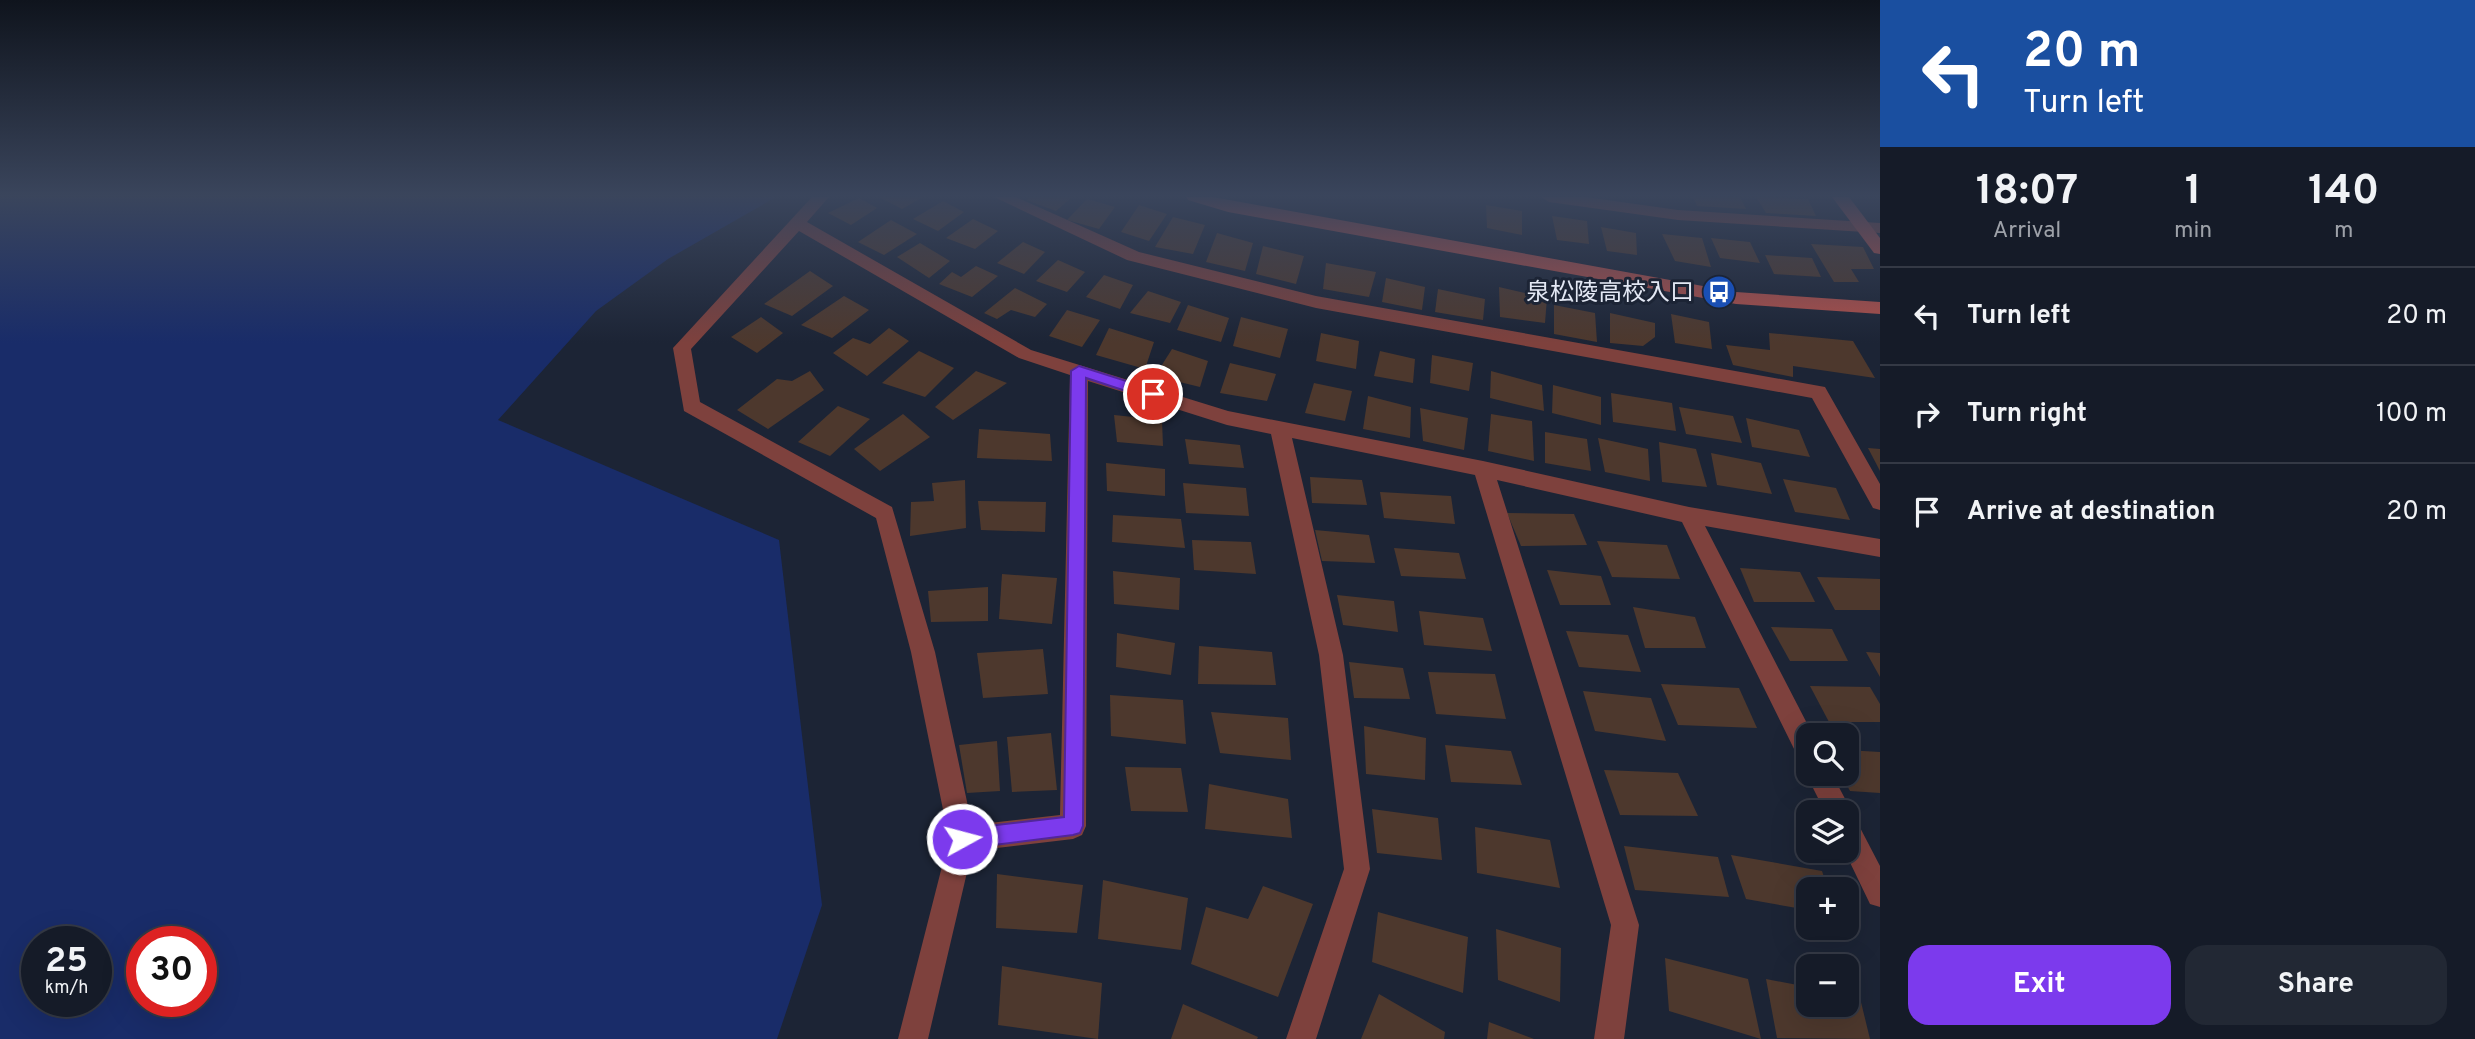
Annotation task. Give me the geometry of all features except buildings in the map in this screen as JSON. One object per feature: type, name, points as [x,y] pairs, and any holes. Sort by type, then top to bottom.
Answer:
[{"type":"street","points":[[775,245],[682,348],[691,406],[885,513],[923,652],[962,839],[913,1039]]},
{"type":"street","points":[[835,245],[1025,354],[1227,418],[1483,469],[1689,515],[1880,548]]},
{"type":"street","points":[[1110,245],[1133,256],[1317,302],[1818,392],[1880,502]]},
{"type":"street","points":[[1442,245],[1735,298],[1880,308]]},
{"type":"street","points":[[962,839],[1073,826],[1079,371]]},
{"type":"street","points":[[1280,429],[1331,655],[1357,869],[1301,1039]]},
{"type":"street","points":[[1483,469],[1625,926],[1609,1039]]},
{"type":"street","points":[[1689,515],[1796,727]]},
{"type":"street","points":[[1859,853],[1880,894]]},
{"type":"shaded area","points":[[0,245],[692,245],[668,259],[596,311],[498,420],[779,540],[822,905],[777,1039],[0,1039]]},
{"type":"place","name":"泉松陵高校入口","points":[[1719,292]]},
{"type":"route","points":[[962,839],[1073,826],[1079,371],[1153,394]]}]
